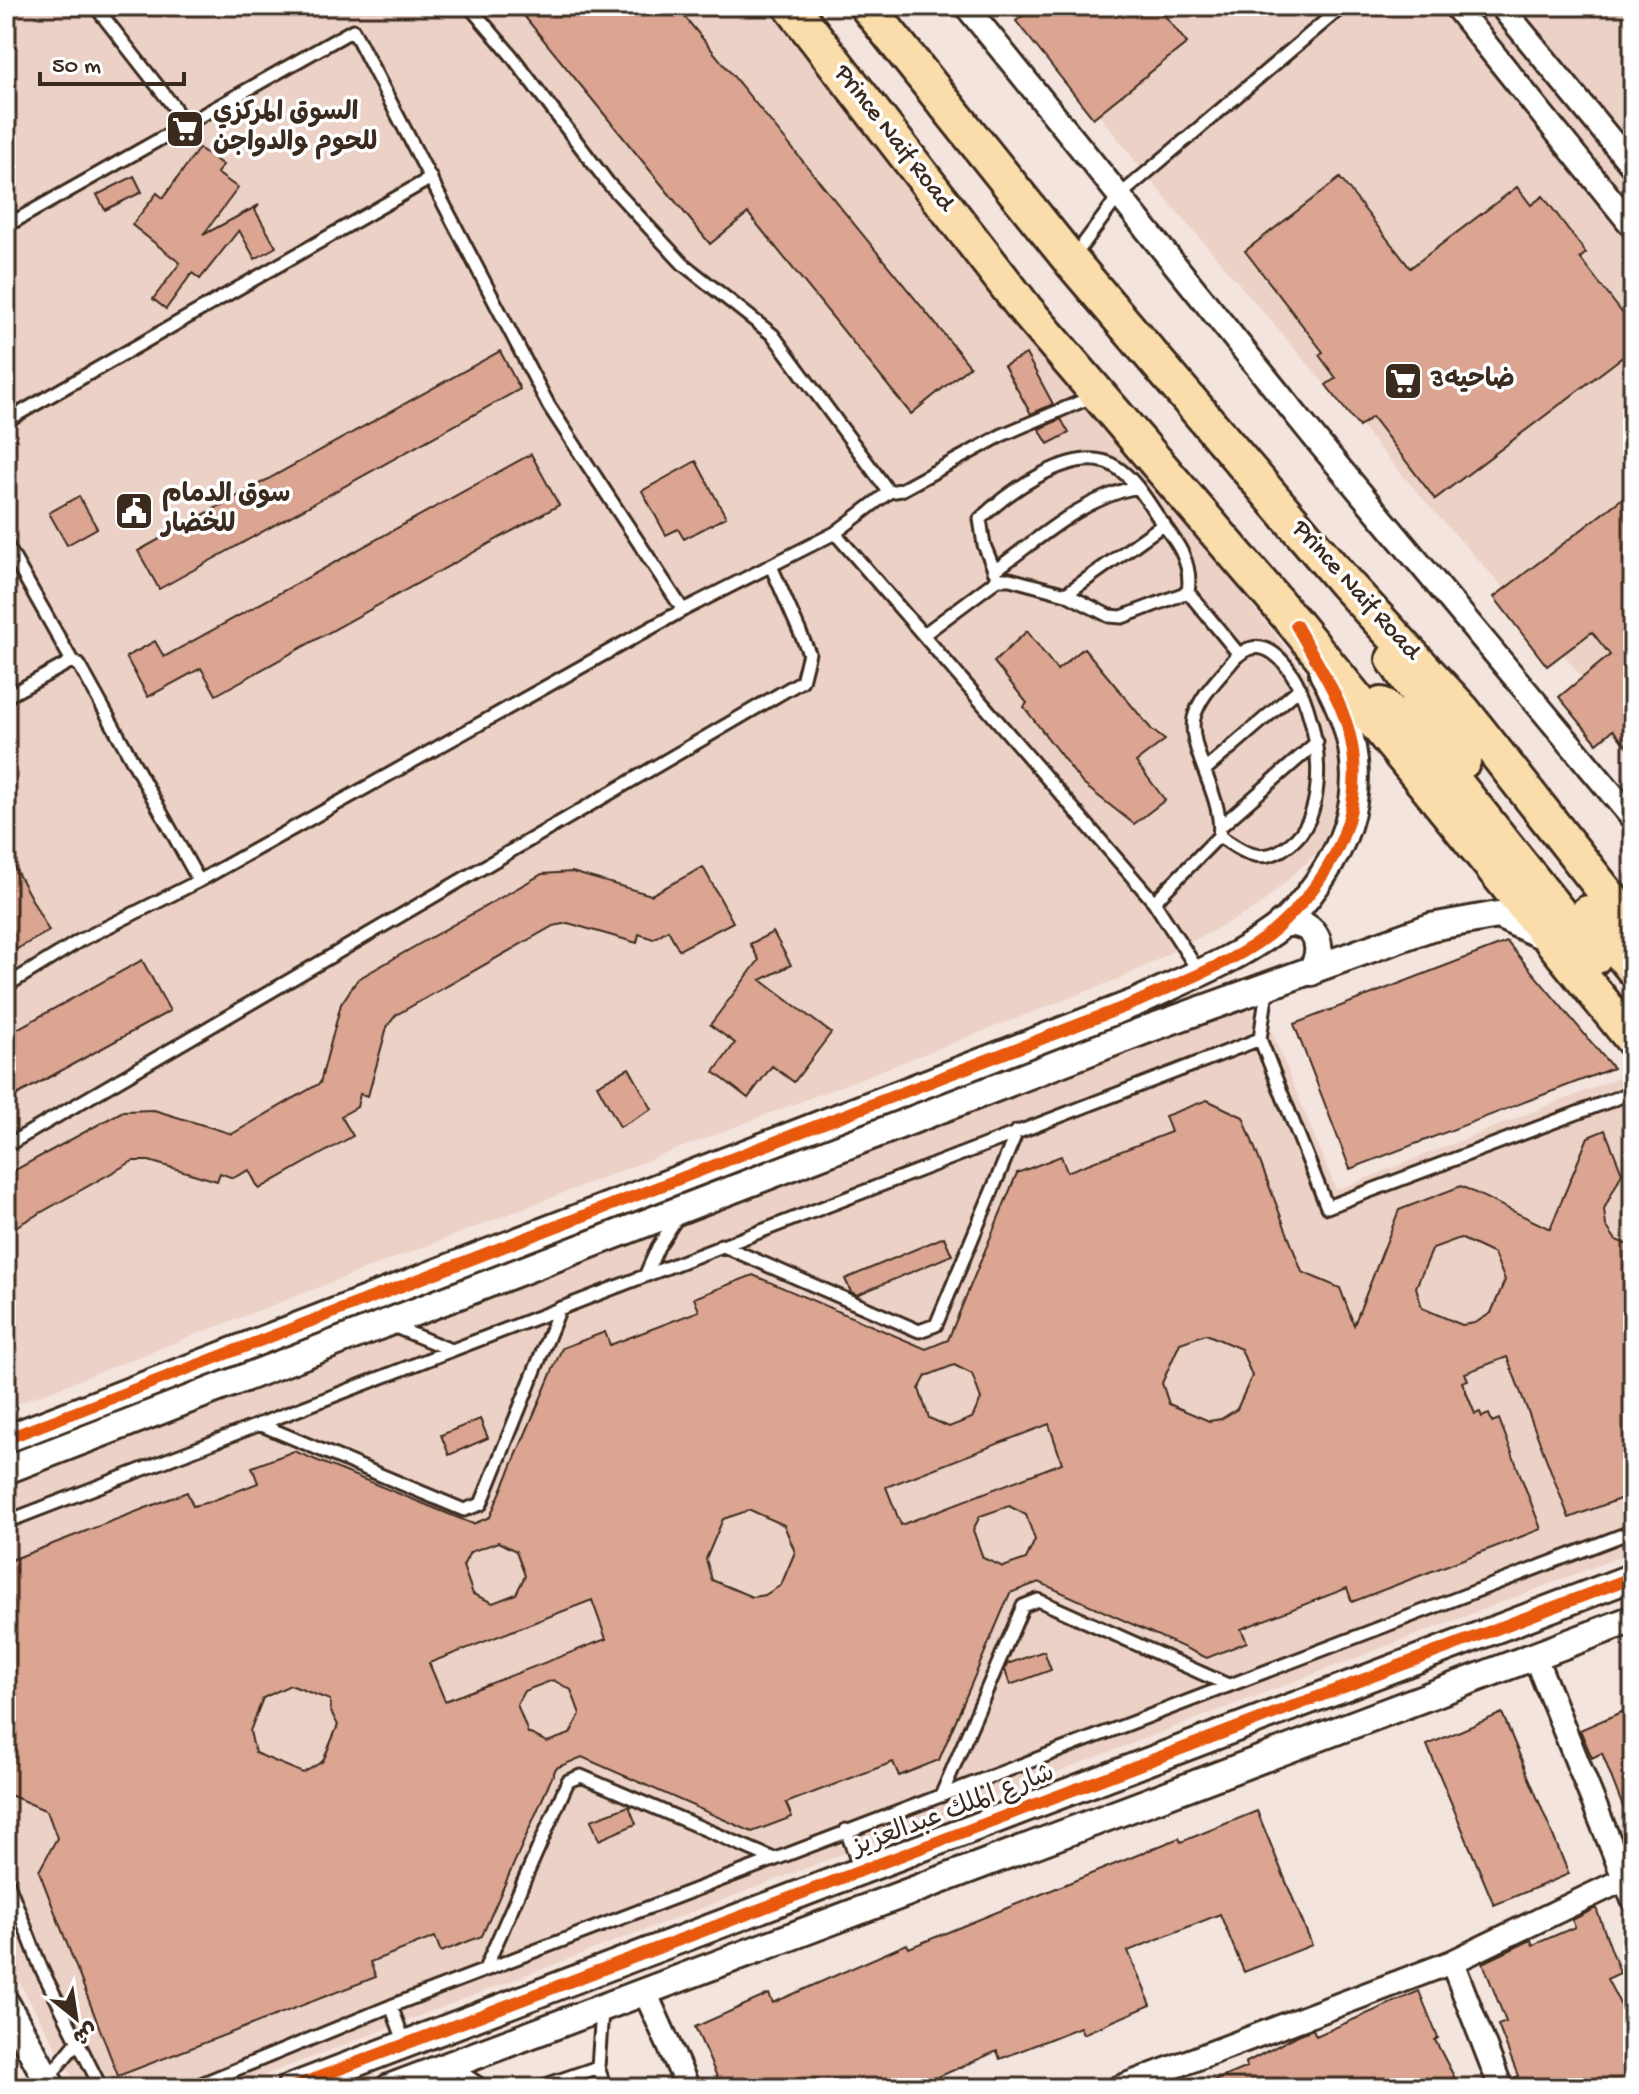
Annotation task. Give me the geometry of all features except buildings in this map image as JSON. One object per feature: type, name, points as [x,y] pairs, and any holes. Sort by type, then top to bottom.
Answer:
[{"type":"main road","name":"Prince Naif Road","points":[[791,6],[1025,309],[1296,625]]},
{"type":"main road","name":"Prince Naif Road","points":[[867,6],[1071,261],[1345,583],[1463,711],[1633,927]]},
{"type":"main road","points":[[1345,583],[1437,744],[1633,1004]]},
{"type":"main road","points":[[1296,625],[1437,744],[1633,968]]},
{"type":"main road","points":[[1296,625],[1633,1040]]},
{"type":"street","points":[[966,6],[1118,197],[1633,819]]},
{"type":"street","points":[[1455,6],[1633,227]]},
{"type":"street","points":[[1501,6],[1633,167]]},
{"type":"street","points":[[6,1439],[1137,1002],[1246,948],[1281,924],[1313,891],[1346,835],[1354,803],[1356,770],[1347,727],[1332,689],[1296,625]]},
{"type":"street","points":[[6,1470],[1148,1029],[1431,927],[1498,915],[1549,938]]},
{"type":"street","points":[[1281,924],[1294,921],[1308,926],[1317,937],[1320,951],[1311,972]]},
{"type":"street","name":"شارع الملك عبدالعزيز","points":[[290,2088],[1633,1577]]},
{"type":"street","points":[[389,2088],[602,2011],[645,1992],[1633,1619]]},
{"type":"street","points":[[1535,1657],[1628,1877],[1633,1900]]},
{"type":"street","points":[[1118,2088],[1452,1962],[1628,1877]]},
{"type":"street","points":[[1452,1962],[1501,2088]]},
{"type":"street","points":[[645,1992],[686,2087]]},
{"type":"street","points":[[6,2004],[50,2083]]},
{"type":"lane","points":[[95,6],[174,107],[182,124]]},
{"type":"lane","points":[[469,6],[511,55],[608,183],[683,264],[773,335],[889,492]]},
{"type":"lane","points":[[1071,261],[1118,197],[1343,6]]},
{"type":"lane","points":[[6,226],[353,30],[549,406],[683,610]]},
{"type":"lane","points":[[6,421],[431,178]]},
{"type":"lane","points":[[6,986],[79,941],[199,881],[683,610],[835,533],[889,492],[901,490],[1002,435],[1098,394]]},
{"type":"lane","points":[[996,575],[984,545],[980,519],[1059,464],[1100,460],[1116,467],[1137,487],[1164,524],[1185,557],[1191,575],[1188,592],[1238,653]]},
{"type":"lane","points":[[923,635],[1082,508],[1110,492],[1137,487]]},
{"type":"lane","points":[[1066,594],[1164,524]]},
{"type":"lane","points":[[835,533],[1154,902],[1199,972]]},
{"type":"lane","points":[[6,544],[72,661],[80,666],[199,881]]},
{"type":"lane","points":[[6,1146],[802,681],[809,653],[771,566]]},
{"type":"lane","points":[[996,575],[1066,594],[1109,616],[1122,617],[1188,592]]},
{"type":"lane","points":[[1251,646],[1266,648],[1277,655],[1300,688],[1317,742],[1317,799],[1306,825],[1295,841],[1279,853],[1266,856],[1250,854],[1220,831],[1206,769],[1195,742],[1194,716],[1203,698],[1238,653],[1251,646]]},
{"type":"lane","points":[[6,697],[72,661]]},
{"type":"lane","points":[[1206,769],[1300,688]]},
{"type":"lane","points":[[1154,902],[1220,831],[1317,742]]},
{"type":"lane","points":[[1274,986],[1266,997],[1260,1039],[1327,1207],[1633,1092]]},
{"type":"lane","points":[[9,1518],[1260,1039]]},
{"type":"lane","points":[[721,1245],[919,1331],[936,1325],[1017,1131]]},
{"type":"lane","points":[[646,1274],[658,1247],[686,1207]]},
{"type":"lane","points":[[658,1247],[669,1266]]},
{"type":"lane","points":[[259,1424],[464,1510],[481,1504],[560,1308]]},
{"type":"lane","points":[[375,1327],[401,1326],[451,1350]]},
{"type":"lane","points":[[191,2088],[485,1969],[1633,1531]]},
{"type":"lane","points":[[941,1796],[1023,1606],[1038,1600],[1228,1685]]},
{"type":"lane","points":[[485,1969],[568,1781],[581,1776],[774,1859]]},
{"type":"lane","points":[[846,1830],[861,1871]]},
{"type":"lane","points":[[6,1878],[41,1968],[101,2088]]},
{"type":"lane","points":[[391,2006],[406,2046]]},
{"type":"lane","points":[[602,2011],[598,2067],[605,2088]]},
{"type":"lane","points":[[50,2083],[78,2041]]},
{"type":"lane","points":[[450,2064],[485,2088]]},
{"type":"lane","points":[[537,2088],[598,2067]]},
{"type":"shaded area","points":[[6,6],[771,6],[1312,681],[1336,730],[1340,757],[1341,790],[1322,848],[1258,907],[1126,976],[6,1408]]},
{"type":"shaded area","points":[[1012,6],[1633,6],[1633,740],[1549,637],[1430,507],[1157,188]]},
{"type":"shaded area","points":[[1248,1006],[1271,1029],[1336,1190],[1633,1072],[1633,1552],[231,2088],[79,2088],[6,1959],[6,1486]]},
{"type":"cycle path","points":[[6,1439],[1137,1002],[1247,950],[1277,928],[1316,885],[1331,862],[1350,812],[1354,757],[1348,728],[1331,688],[1296,625]]},
{"type":"cycle path","points":[[290,2088],[1633,1577]]},
{"type":"place","name":"السوق المركزي للحوم والدواجن","points":[[185,129]]},
{"type":"place","name":"ضاحيه3","points":[[1403,381]]},
{"type":"place","name":"سوق الدمام للخضار","points":[[134,511]]}]
